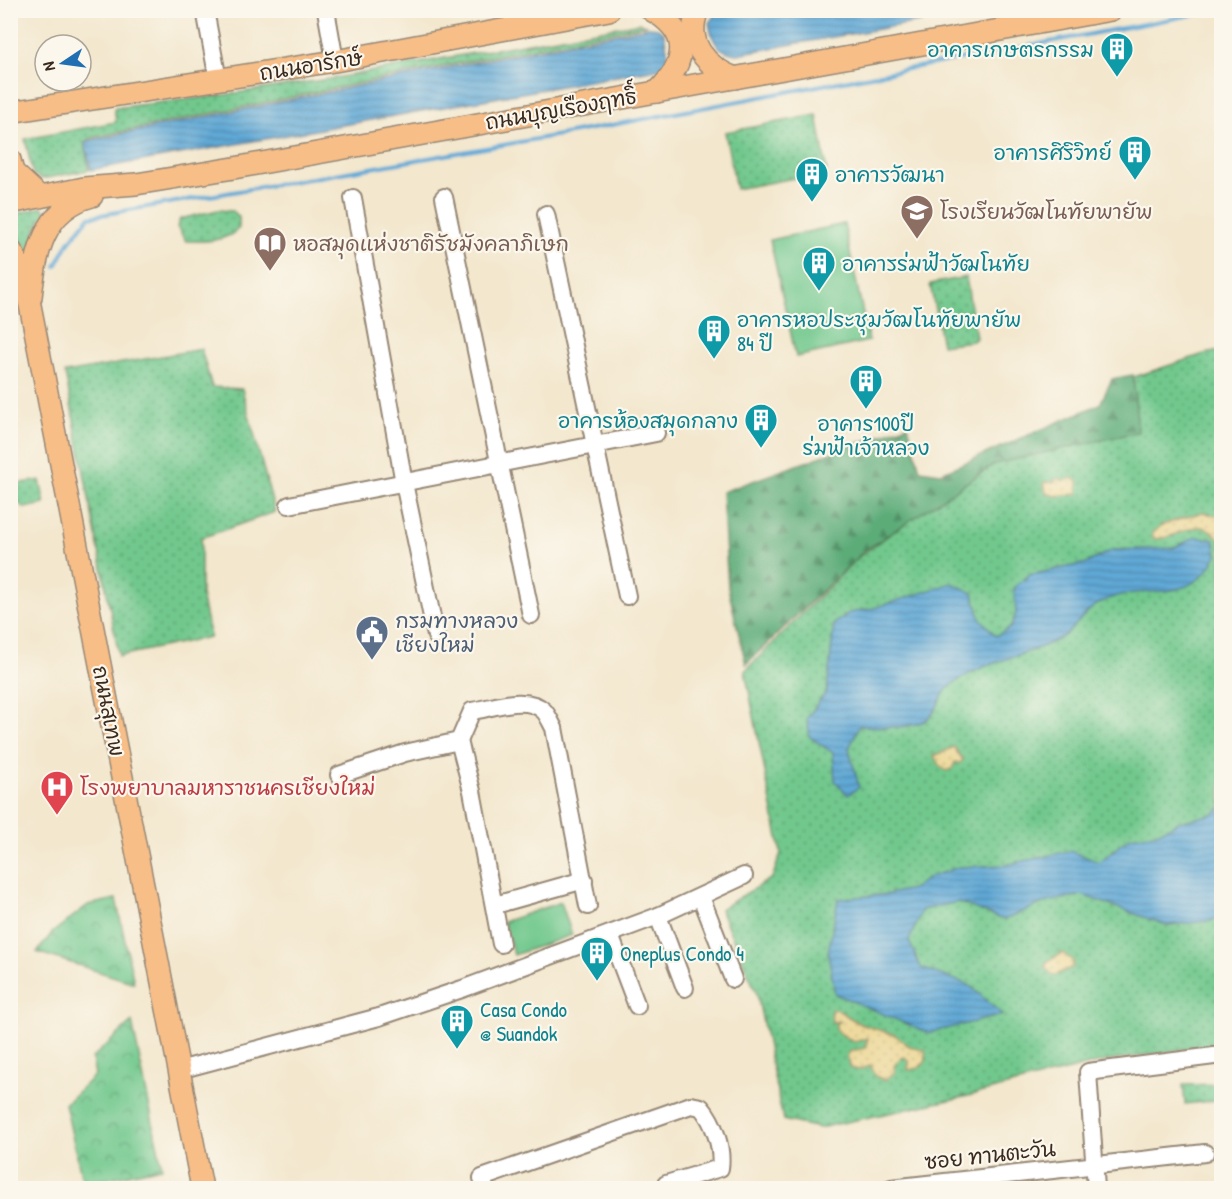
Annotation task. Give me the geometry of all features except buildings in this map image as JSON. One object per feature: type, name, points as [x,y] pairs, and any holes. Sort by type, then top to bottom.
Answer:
[{"type":"main road","name":"ถนนอารักษ์","points":[[11,114],[335,61],[513,20],[609,10]]},
{"type":"main road","points":[[651,10],[671,22],[678,35],[681,52],[677,68],[657,92]]},
{"type":"main road","points":[[698,10],[693,30],[697,47],[705,61],[718,72],[735,78]]},
{"type":"main road","name":"ถนนบุญเรืองฤทธิ์","points":[[10,203],[84,188],[136,184],[1111,10]]},
{"type":"main road","points":[[10,160],[13,172],[39,196]]},
{"type":"main road","name":"ถนนสุเทพ","points":[[30,305],[36,253],[58,217],[68,206],[83,198],[136,184]]},
{"type":"main road","name":"ถนนสุเทพ","points":[[10,249],[16,259],[30,305],[202,1188]]},
{"type":"street","points":[[205,10],[218,80]]},
{"type":"street","points":[[326,10],[335,61]]},
{"type":"street","points":[[353,198],[404,483],[436,636]]},
{"type":"street","points":[[444,198],[531,615]]},
{"type":"street","points":[[546,214],[627,596]]},
{"type":"street","points":[[289,505],[656,433]]},
{"type":"street","points":[[501,944],[495,905],[459,741],[472,711],[523,702],[544,711],[554,728],[588,906]]},
{"type":"street","points":[[339,775],[405,753],[459,741]]},
{"type":"street","points":[[179,1070],[380,1017],[610,935],[658,916],[744,876]]},
{"type":"street","points":[[495,905],[584,880]]},
{"type":"street","points":[[701,897],[733,979]]},
{"type":"street","points":[[658,916],[685,988]]},
{"type":"street","points":[[610,935],[637,1006]]},
{"type":"street","points":[[1096,1188],[1088,1072],[1221,1055]]},
{"type":"street","points":[[485,1188],[482,1178],[691,1105],[701,1107],[710,1118],[721,1158],[720,1168],[666,1184],[667,1188]]},
{"type":"street","name":"ซอย ทานตะวัน","points":[[900,1188],[1205,1153]]},
{"type":"green space","points":[[640,23],[647,25],[91,138],[84,143],[89,170],[42,179],[33,174],[25,139],[116,122],[114,108],[335,78]]},
{"type":"green space","points":[[817,115],[827,172],[736,189],[725,132]]},
{"type":"green space","points":[[42,207],[46,212],[37,226],[25,265],[11,239],[11,215]]},
{"type":"green space","points":[[218,210],[233,211],[239,217],[239,228],[221,239],[186,241],[177,227],[180,219]]},
{"type":"green space","name":"อาคารร่มฟ้าวัฒโนทัย","points":[[844,224],[869,341],[796,357],[770,240]]},
{"type":"green space","points":[[966,277],[976,338],[973,341],[942,345],[930,284]]},
{"type":"green space","points":[[201,349],[212,387],[242,389],[275,512],[201,538],[201,595],[210,637],[119,656],[65,373]]},
{"type":"green space","points":[[1221,351],[1221,1043],[1097,1063],[964,1097],[819,1128],[783,1120],[757,994],[720,909],[772,878],[781,853],[745,671],[860,556],[996,458],[1088,434],[1131,378],[1204,354]]},
{"type":"green space","points":[[1133,375],[1138,432],[995,464],[864,551],[746,664],[728,588],[722,492],[908,425],[920,470],[941,473],[1100,404],[1112,379]]},
{"type":"green space","points":[[40,480],[45,504],[25,508],[11,498],[11,485]]},
{"type":"green space","points":[[116,899],[134,983],[37,952],[52,933],[88,905]]},
{"type":"green space","points":[[561,902],[572,935],[514,955],[503,922]]},
{"type":"green space","points":[[132,1022],[162,1167],[83,1184],[65,1104],[95,1075],[92,1058]]},
{"type":"green space","points":[[1221,1084],[1221,1100],[1185,1104],[1183,1085]]},
{"type":"sand","points":[[1059,478],[1064,481],[1072,478],[1078,481],[1078,494],[1056,496],[1046,493],[1044,482],[1053,482]]},
{"type":"sand","points":[[1203,512],[1213,515],[1221,514],[1221,542],[1206,528],[1198,527],[1164,538],[1155,539],[1152,534],[1162,525]]},
{"type":"sand","points":[[954,747],[963,760],[960,763],[955,762],[952,769],[946,771],[934,756]]},
{"type":"sand","points":[[1063,953],[1073,961],[1073,967],[1053,976],[1046,968],[1046,962]]},
{"type":"sand","points":[[836,1009],[860,1024],[895,1035],[909,1046],[925,1050],[926,1061],[919,1068],[908,1070],[909,1062],[905,1057],[901,1058],[894,1066],[895,1072],[885,1080],[875,1075],[871,1065],[859,1070],[851,1068],[847,1055],[851,1051],[865,1048],[868,1038],[854,1042],[836,1031],[836,1023],[841,1021],[832,1022],[831,1010]]},
{"type":"water","points":[[737,10],[981,11],[737,54],[725,51],[717,45],[709,23],[715,14]]},
{"type":"water","points":[[649,27],[658,28],[664,33],[668,55],[662,68],[91,170],[85,143],[92,140]]},
{"type":"water","points":[[1196,537],[1214,540],[1217,555],[1205,573],[1191,584],[1177,589],[1128,594],[1095,606],[1062,637],[962,678],[946,690],[936,709],[926,720],[910,726],[859,726],[849,749],[859,787],[848,795],[835,781],[833,753],[810,737],[807,718],[827,691],[834,624],[849,613],[874,608],[952,583],[973,593],[980,618],[996,636],[1011,627],[1016,613],[1014,588],[1029,575],[1087,563],[1112,550],[1173,548]]},
{"type":"water","points":[[1221,807],[1221,914],[1212,921],[1166,925],[1082,895],[1043,903],[1004,920],[958,902],[922,910],[909,941],[921,968],[969,985],[1003,1015],[928,1033],[835,994],[828,953],[838,899],[889,894],[912,889],[930,877],[959,867],[1005,865],[1070,851],[1099,862],[1130,837],[1157,833],[1179,822],[1214,814]]},
{"type":"waterway","points":[[56,266],[69,242],[89,217],[554,136],[1218,10]]},
{"type":"place","name":"อาคารเกษตรกรรม","points":[[1117,78]]},
{"type":"place","name":"อาคารศิริวิทย์","points":[[1135,181]]},
{"type":"place","name":"อาคารวัฒนา","points":[[812,203]]},
{"type":"place","name":"โรงเรียนวัฒโนทัยพายัพ","points":[[917,240]]},
{"type":"place","name":"หอสมุดแห่งชาติรัชมังคลาภิเษก","points":[[270,272]]},
{"type":"place","name":"อาคารร่มฟ้าวัฒโนทัย","points":[[819,292]]},
{"type":"place","name":"อาคารหอประชุมวัฒโนทัยพายัพ 84 ปี","points":[[714,360]]},
{"type":"place","name":"อาคาร100ปี ร่มฟ้าเจ้าหลวง","points":[[866,410]]},
{"type":"place","name":"อาคารห้องสมุดกลาง","points":[[761,449]]},
{"type":"place","name":"กรมทางหลวง เชียงใหม่","points":[[372,661]]},
{"type":"place","name":"โรงพยาบาลมหาราชนครเชียงใหม่","points":[[57,816]]},
{"type":"place","name":"Oneplus Condo 4","points":[[597,982]]},
{"type":"place","name":"Casa Condo @ Suandok","points":[[457,1050]]}]
